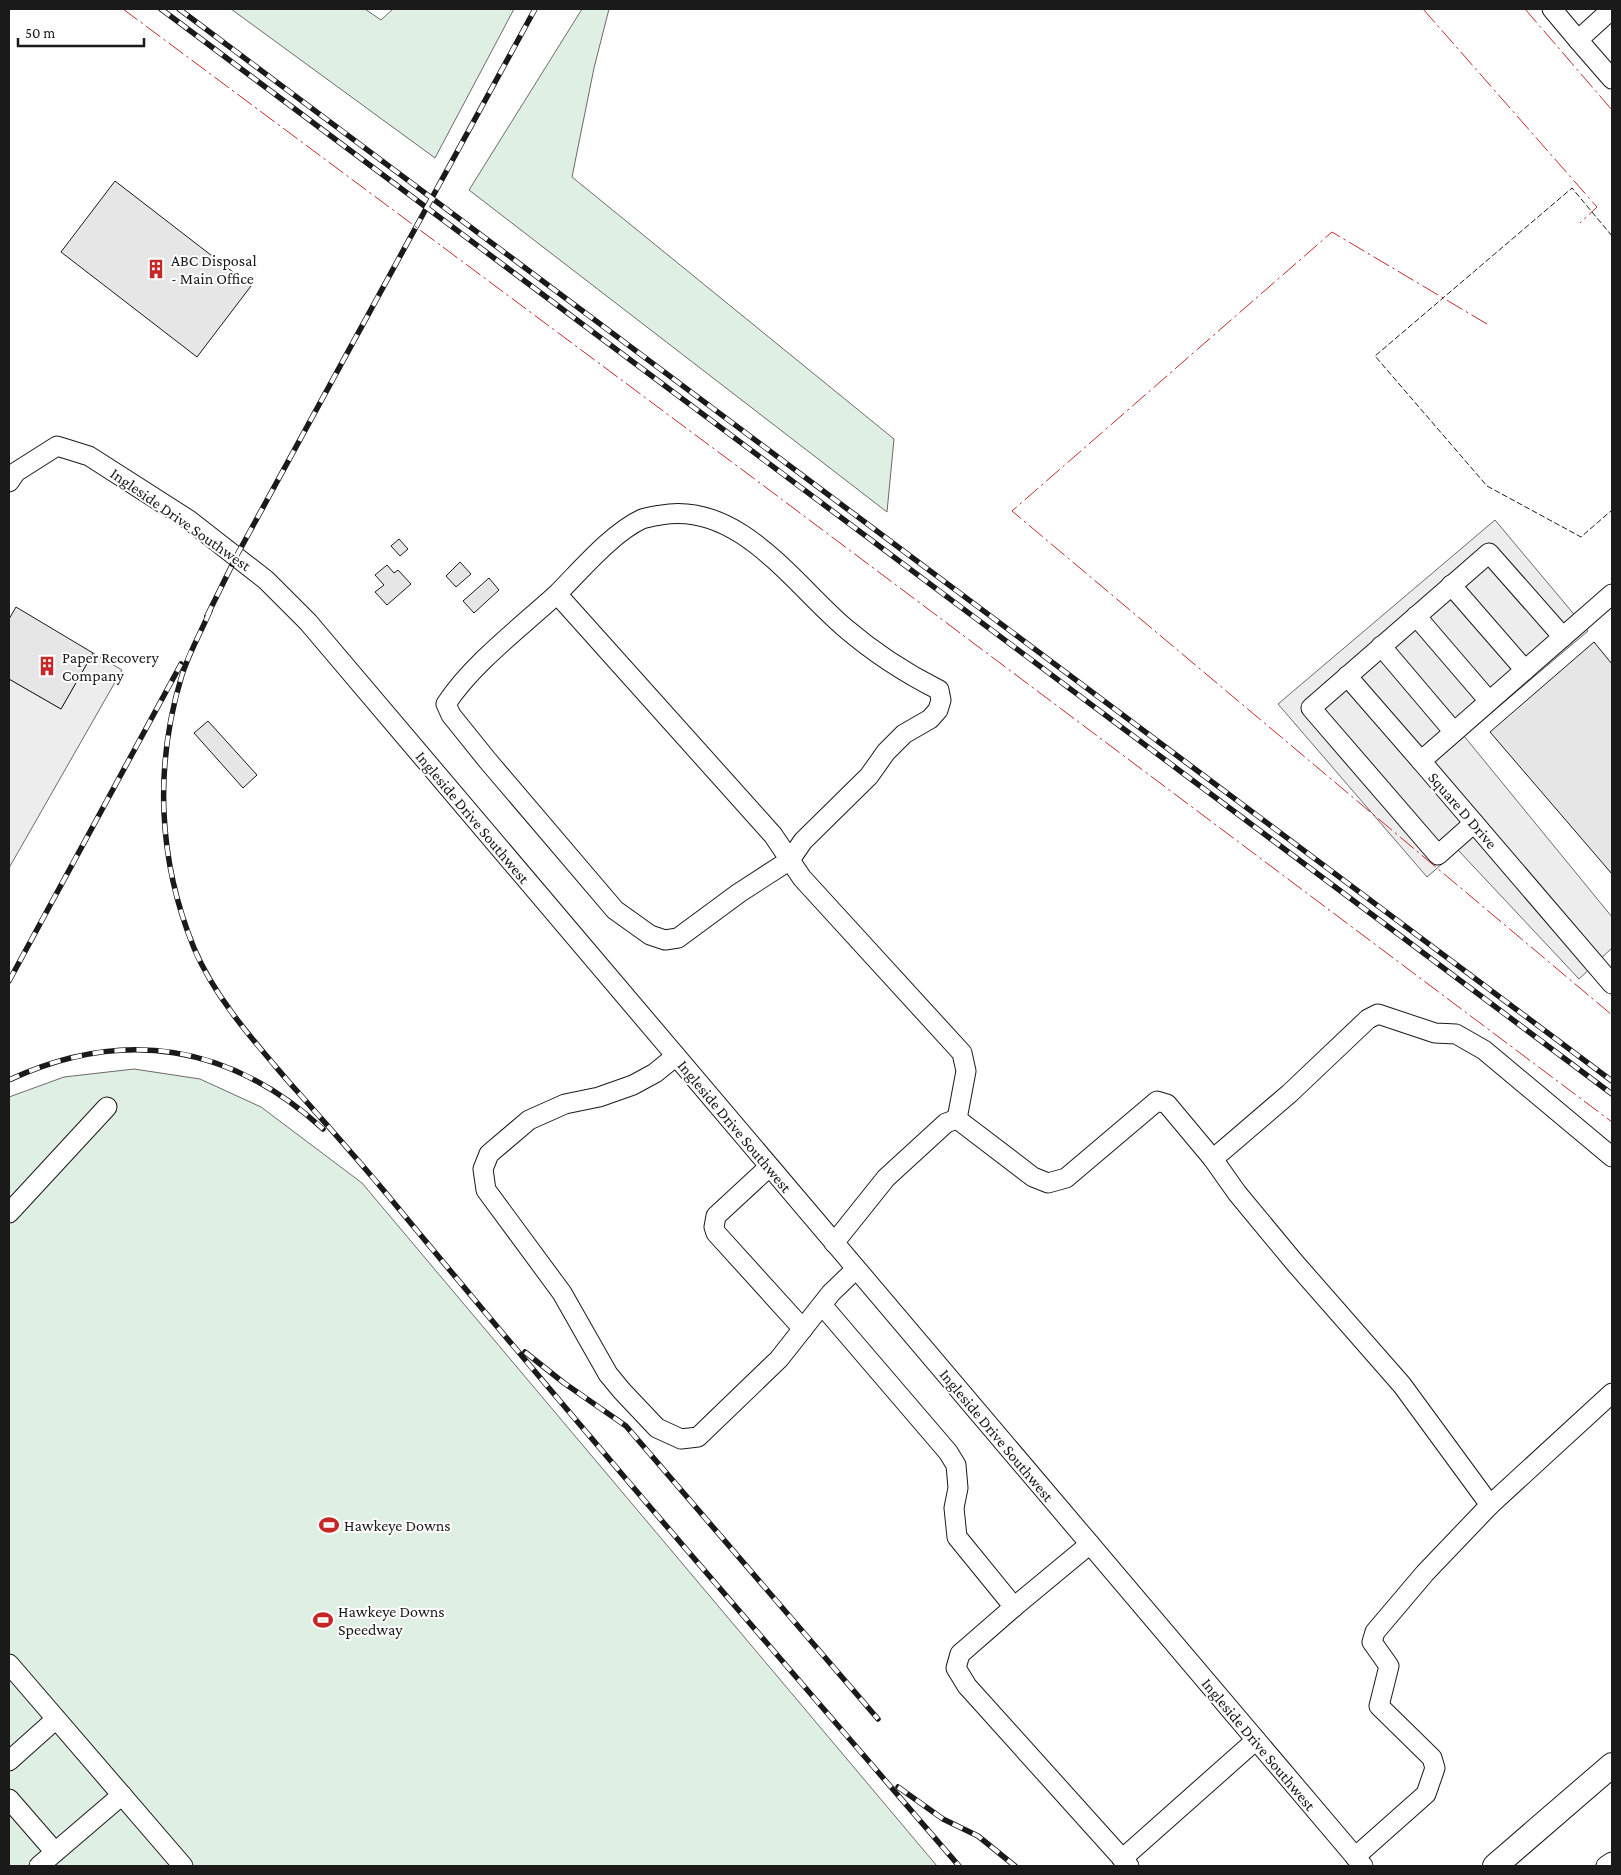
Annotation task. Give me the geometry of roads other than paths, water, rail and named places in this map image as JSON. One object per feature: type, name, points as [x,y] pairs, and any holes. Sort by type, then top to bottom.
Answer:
[{"type":"main road","points":[[1495,1866],[1612,1764]]},
{"type":"street","points":[[1552,9],[1612,79]]},
{"type":"street","points":[[1578,40],[1612,9]]},
{"type":"street","name":"Ingleside Drive Southwest","points":[[9,482],[16,472],[57,446],[89,456],[188,520],[237,555],[266,580],[308,622],[1359,1862]]},
{"type":"street","points":[[674,513],[704,516],[730,526],[781,566],[843,626],[882,658],[939,690],[938,710],[930,719],[904,734],[886,752],[869,776],[803,841],[790,860],[739,893],[678,938],[665,940],[650,935],[615,910],[488,762],[451,715],[446,704],[454,691],[474,671],[557,594],[621,532],[643,519],[674,513]]},
{"type":"street","points":[[1474,823],[1438,855],[1312,708],[1489,553],[1563,637]]},
{"type":"street","points":[[1451,585],[1525,670]]},
{"type":"street","points":[[557,594],[773,835],[802,878],[962,1053],[966,1070],[957,1119]]},
{"type":"street","name":"Square D Drive","points":[[1612,594],[1421,761],[1612,984]]},
{"type":"street","points":[[1416,616],[1489,701]]},
{"type":"street","points":[[1381,646],[1454,732]]},
{"type":"street","points":[[1347,676],[1421,761]]},
{"type":"street","points":[[1213,1159],[1290,1094],[1368,1019],[1378,1014],[1435,1033],[1456,1034],[1484,1050],[1612,1157]]},
{"type":"street","points":[[676,1056],[655,1073],[633,1085],[599,1097],[565,1104],[528,1120],[489,1154],[483,1169],[486,1190],[562,1293],[608,1374],[657,1428],[681,1439],[698,1437],[778,1359],[822,1305],[856,1268]]},
{"type":"street","points":[[957,1119],[1033,1178],[1048,1183],[1066,1178],[1156,1102],[1166,1104],[1213,1159],[1237,1193],[1295,1263],[1402,1385],[1490,1505]]},
{"type":"street","points":[[9,1213],[107,1107]]},
{"type":"street","points":[[834,1243],[886,1178],[946,1123],[957,1119]]},
{"type":"street","points":[[770,1167],[716,1216],[714,1227],[716,1233],[803,1329]]},
{"type":"street","points":[[822,1305],[948,1452],[956,1465],[958,1488],[954,1508],[958,1537],[1014,1607]]},
{"type":"street","points":[[1359,1862],[1426,1794],[1435,1768],[1432,1758],[1379,1706],[1389,1666],[1372,1642],[1375,1632],[1425,1573],[1490,1505],[1612,1393]]},
{"type":"street","points":[[1090,1544],[960,1654],[956,1668],[967,1686],[1126,1862],[1256,1740]]},
{"type":"street","points":[[9,1664],[182,1866]]},
{"type":"street","points":[[9,1761],[56,1719]]},
{"type":"street","points":[[39,1866],[122,1795]]},
{"type":"street","points":[[9,1799],[55,1852]]},
{"type":"street","points":[[1606,1866],[1612,1862]]},
{"type":"railway","points":[[161,9],[1612,1094]]},
{"type":"railway","points":[[179,9],[1612,1081]]},
{"type":"railway","points":[[207,616],[237,555],[535,9]]},
{"type":"railway","points":[[210,611],[185,667],[173,709],[164,778],[164,813],[167,847],[182,915],[194,948],[213,984],[236,1018],[288,1081],[373,1178],[599,1447],[959,1866]]},
{"type":"railway","points":[[9,981],[181,664]]},
{"type":"railway","points":[[9,1080],[51,1063],[93,1053],[134,1050],[174,1053],[213,1062],[251,1078],[287,1100],[323,1129]]},
{"type":"railway","points":[[525,1352],[564,1383],[626,1426],[878,1719]]},
{"type":"railway","points":[[898,1787],[943,1819],[978,1836],[1015,1866]]},
{"type":"place","name":"ABC Disposal - Main Office","points":[[156,269]]},
{"type":"place","name":"Paper Recovery Company","points":[[47,666]]},
{"type":"place","name":"Hawkeye Downs","points":[[329,1525]]},
{"type":"place","name":"Hawkeye Downs Speedway","points":[[323,1620]]}]
